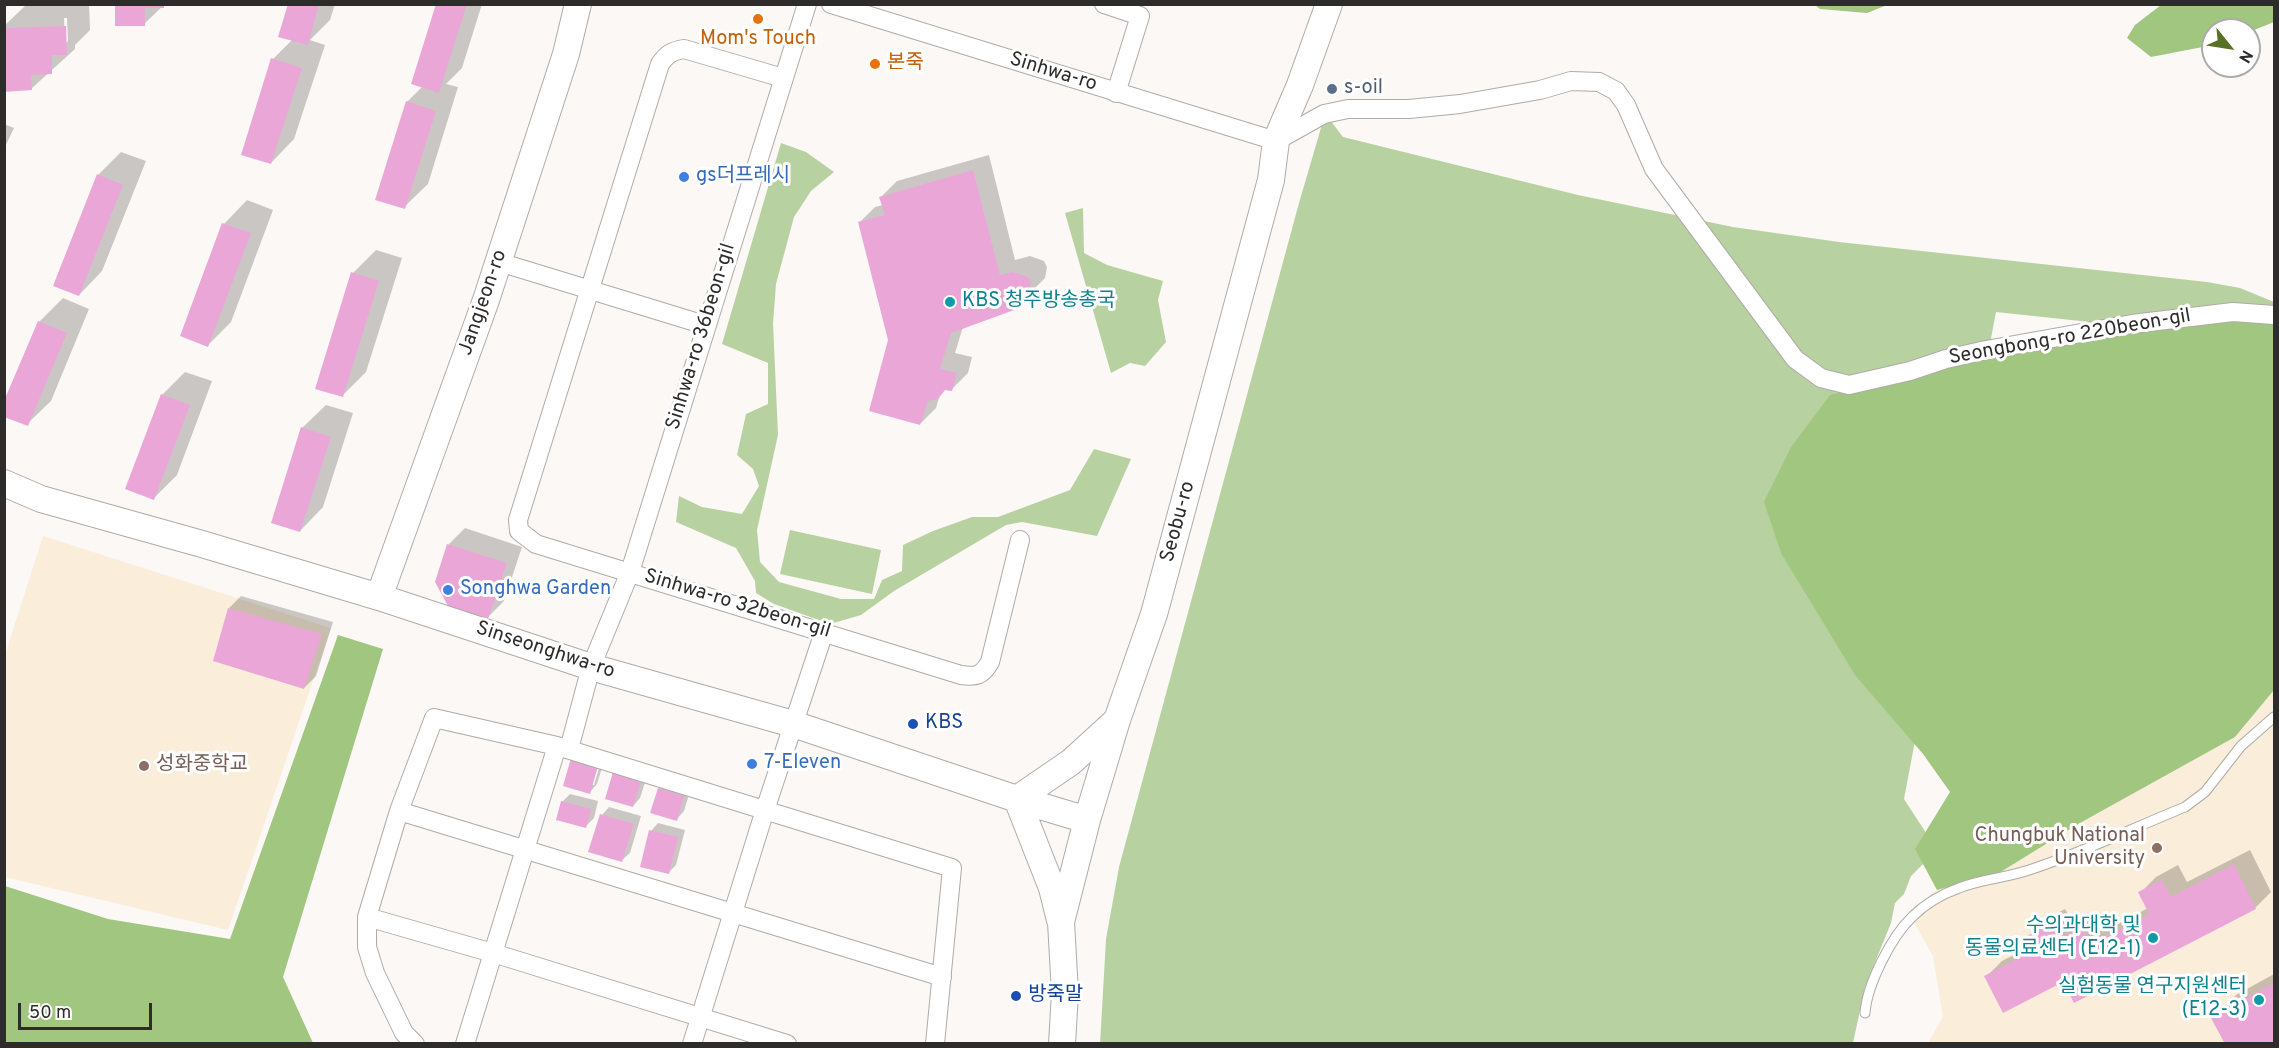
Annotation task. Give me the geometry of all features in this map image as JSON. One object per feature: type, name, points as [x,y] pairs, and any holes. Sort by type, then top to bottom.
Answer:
[{"type":"street","name":"Jangjeon-ro","points":[[379,597],[499,262],[566,54],[578,4]]},
{"type":"street","name":"Sinhwa-ro 36beon-gil","points":[[465,1044],[524,850],[591,667],[630,572],[705,325],[807,4]]},
{"type":"street","name":"Sinhwa-ro","points":[[831,4],[1276,141]]},
{"type":"street","points":[[1104,4],[1140,16],[1116,93]]},
{"type":"street","name":"Seobu-ro","points":[[1062,1044],[1065,993],[1061,922],[1087,819],[1117,720],[1154,614],[1272,180],[1276,141],[1300,85],[1329,4]]},
{"type":"street","name":"Sinhwa-ro 32beon-gil","points":[[783,78],[684,49],[673,51],[660,64],[518,520],[519,531],[536,544],[961,675],[975,676],[984,672],[990,662],[1020,540]]},
{"type":"street","name":"Seongbong-ro 220beon-gil","points":[[1276,141],[1324,114],[1348,110],[1409,109],[1460,104],[1540,90],[1571,81],[1599,82],[1616,91],[1626,105],[1654,169],[1795,359],[1821,378],[1849,386],[1976,352],[2132,324],[2233,312],[2274,315]]},
{"type":"street","points":[[499,262],[705,325]]},
{"type":"street","name":"Sinseonghwa-ro","points":[[4,483],[41,499],[379,597],[591,667],[793,724],[1017,799],[1087,819]]},
{"type":"street","points":[[692,1044],[702,1018],[765,810],[824,632]]},
{"type":"street","points":[[415,1044],[405,1033],[375,973],[367,947],[367,917],[399,811],[434,718],[563,748],[952,868],[935,1044]]},
{"type":"street","points":[[1061,922],[1052,888],[1017,799],[1071,762],[1117,720]]},
{"type":"street","points":[[399,811],[942,977]]},
{"type":"street","points":[[367,917],[493,952],[787,1044]]},
{"type":"lane","points":[[1865,1013],[1871,987],[1896,939],[1911,917],[1934,900],[1958,888],[2029,871],[2185,807],[2205,792],[2241,746],[2274,717]]},
{"type":"shaded area","name":"성화중학교","points":[[43,536],[331,628],[228,930],[5,877],[5,655]]},
{"type":"shaded area","name":"Chungbuk National University","points":[[2274,690],[2274,1043],[1928,1043],[1943,1017],[1933,956],[1908,912],[1937,890],[1999,873],[2080,823],[2235,737]]},
{"type":"green space","points":[[1815,5],[1887,5],[1867,13],[1820,9]]},
{"type":"green space","points":[[2161,5],[2274,5],[2274,22],[2261,27],[2261,18],[2201,18],[2201,47],[2151,57],[2127,38],[2135,25]]},
{"type":"green space","points":[[1327,116],[1343,137],[1578,195],[1733,227],[1839,242],[2207,282],[2240,288],[2274,302],[2274,359],[2212,335],[1996,312],[1904,799],[1930,839],[1925,862],[1911,876],[1904,894],[1895,903],[1891,923],[1865,987],[1853,1043],[1100,1044],[1106,939],[1119,867],[1299,203],[1323,121]]},
{"type":"green space","points":[[781,143],[806,152],[834,172],[811,191],[794,217],[776,284],[773,323],[778,435],[757,530],[760,562],[779,582],[841,599],[874,599],[882,580],[902,571],[903,545],[972,517],[998,517],[1070,490],[1094,449],[1131,459],[1097,536],[1022,522],[1006,525],[894,591],[861,615],[830,624],[774,604],[756,593],[755,581],[736,548],[676,522],[679,496],[702,507],[742,514],[759,486],[753,469],[737,455],[746,414],[768,404],[768,363],[722,344]]},
{"type":"green space","points":[[1083,208],[1084,253],[1107,265],[1163,281],[1158,300],[1166,342],[1145,366],[1130,363],[1111,373],[1065,213]]},
{"type":"green space","points":[[2255,313],[2274,320],[2274,690],[2235,737],[2080,823],[1999,873],[1937,890],[1915,849],[1950,792],[1923,754],[1855,675],[1781,553],[1764,502],[1791,447],[1830,395],[2044,339]]},
{"type":"green space","points":[[790,530],[881,550],[872,594],[780,574]]},
{"type":"green space","points":[[338,635],[383,649],[283,977],[313,1043],[5,1043],[5,886],[108,919],[230,939]]},
{"type":"building","points":[[115,4],[164,4],[164,8],[145,8],[145,26],[115,26]]},
{"type":"building","points":[[288,4],[319,4],[308,45],[278,37]]},
{"type":"building","points":[[436,4],[467,4],[439,93],[411,84]]},
{"type":"building","points":[[66,26],[67,55],[52,55],[52,74],[31,75],[32,90],[4,92],[4,28]]},
{"type":"building","points":[[271,58],[302,68],[271,164],[241,155]]},
{"type":"building","points":[[406,101],[436,111],[405,209],[375,200]]},
{"type":"building","name":"KBS 청주방송총국","points":[[973,170],[1000,275],[1013,272],[1028,277],[1031,283],[1029,295],[1017,309],[951,333],[940,369],[957,373],[952,391],[945,390],[938,399],[928,401],[920,425],[869,411],[888,340],[858,222],[885,215],[879,197]]},
{"type":"building","points":[[97,174],[123,185],[79,296],[53,286]]},
{"type":"building","points":[[222,223],[251,233],[208,347],[180,336]]},
{"type":"building","points":[[351,272],[379,281],[343,397],[315,389]]},
{"type":"building","points":[[38,321],[67,333],[28,426],[4,417],[4,401]]},
{"type":"building","points":[[161,394],[190,405],[154,500],[125,489]]},
{"type":"building","points":[[301,427],[331,437],[300,532],[271,523]]},
{"type":"building","points":[[447,544],[507,563],[488,619],[448,606],[435,582]]},
{"type":"building","points":[[228,608],[322,634],[304,689],[213,661]]},
{"type":"building","points":[[571,758],[598,766],[590,794],[563,786]]},
{"type":"building","points":[[613,772],[641,781],[633,807],[605,799]]},
{"type":"building","points":[[658,788],[684,796],[677,821],[650,813]]},
{"type":"building","points":[[561,801],[591,809],[586,828],[556,820]]},
{"type":"building","points":[[600,814],[634,824],[622,862],[588,852]]},
{"type":"building","points":[[649,830],[678,837],[669,874],[640,867]]},
{"type":"building","name":"수의과대학 및 동물의료센터 (E12-1)","points":[[2234,864],[2256,909],[2074,1003],[2063,982],[2003,1013],[1984,976],[2035,950],[2027,936],[2049,924],[2057,939],[2081,927],[2091,944],[2149,914],[2138,892],[2162,880],[2171,897]]},
{"type":"building","name":"실험동물 연구지원센터 (E12-3)","points":[[2274,983],[2274,1044],[2225,1044],[2211,1018]]},
{"type":"place","name":"Mom's Touch","points":[[758,19]]},
{"type":"place","name":"본죽","points":[[875,64]]},
{"type":"place","name":"s-oil","points":[[1332,89]]},
{"type":"place","name":"gs더프레시","points":[[684,177]]},
{"type":"place","name":"KBS 청주방송총국","points":[[950,302]]},
{"type":"place","name":"Songhwa Garden","points":[[448,590]]},
{"type":"place","name":"KBS","points":[[913,724]]},
{"type":"place","name":"7-Eleven","points":[[752,764]]},
{"type":"place","name":"성화중학교","points":[[144,766]]},
{"type":"place","name":"Chungbuk National University","points":[[2157,848]]},
{"type":"place","name":"수의과대학 및 동물의료센터 (E12-1)","points":[[2153,938]]},
{"type":"place","name":"방죽말","points":[[1016,996]]},
{"type":"place","name":"실험동물 연구지원센터 (E12-3)","points":[[2259,1000]]}]
